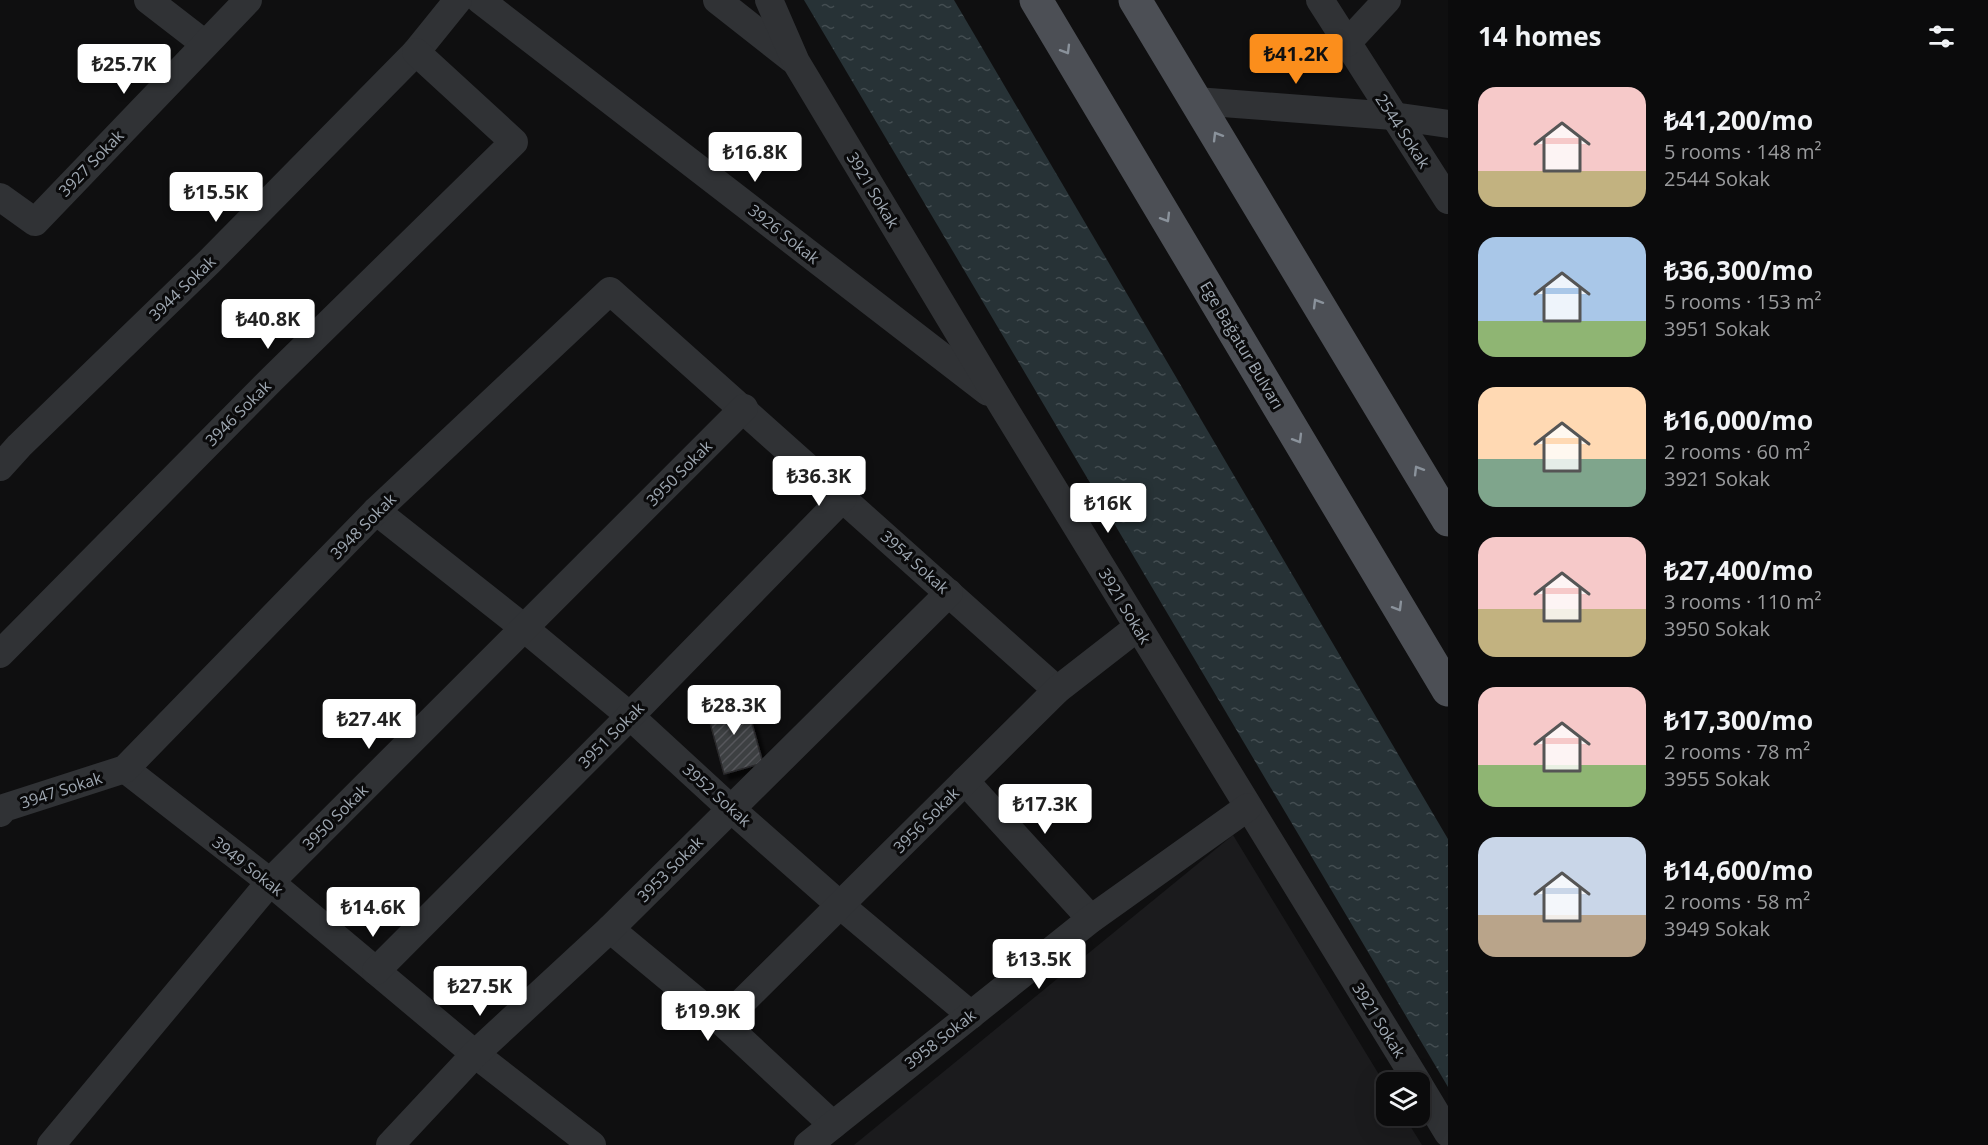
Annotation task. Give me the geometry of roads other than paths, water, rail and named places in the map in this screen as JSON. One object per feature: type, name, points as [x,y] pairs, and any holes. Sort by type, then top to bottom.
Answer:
[{"type":"main road","name":"Ege Bağatur Bulvarı","points":[[1036,0],[1448,690]]},
{"type":"main road","points":[[1135,0],[1448,520]]},
{"type":"street","points":[[148,0],[205,44]]},
{"type":"street","name":"3927 Sokak","points":[[0,197],[35,222],[248,0]]},
{"type":"street","name":"3944 Sokak","points":[[0,467],[209,262],[416,52],[458,0]]},
{"type":"street","name":"3926 Sokak","points":[[480,0],[1001,403]]},
{"type":"street","points":[[717,0],[796,62]]},
{"type":"street","name":"3921 Sokak","points":[[769,0],[796,62],[1001,403],[1411,1072]]},
{"type":"street","name":"2544 Sokak","points":[[1320,0],[1448,200]]},
{"type":"street","points":[[1347,43],[1387,0]]},
{"type":"street","name":"3946 Sokak","points":[[0,654],[272,379],[514,142],[416,52]]},
{"type":"street","points":[[1196,101],[1393,116],[1448,124]]},
{"type":"street","name":"3954 Sokak","points":[[610,291],[744,408],[1057,690]]},
{"type":"street","name":"3948 Sokak","points":[[125,769],[376,511],[610,291]]},
{"type":"street","name":"3950 Sokak","points":[[51,1145],[270,882],[744,408]]},
{"type":"street","name":"3951 Sokak","points":[[376,971],[843,498]]},
{"type":"street","name":"3952 Sokak","points":[[376,511],[524,628],[630,716],[840,905],[971,1015]]},
{"type":"street","name":"3953 Sokak","points":[[390,1145],[474,1054],[610,929],[949,593]]},
{"type":"street","name":"3956 Sokak","points":[[722,1022],[1057,690],[1138,627]]},
{"type":"street","name":"3947 Sokak","points":[[0,813],[4,808],[125,769]]},
{"type":"street","name":"3949 Sokak","points":[[125,769],[270,882],[474,1054],[592,1145]]},
{"type":"street","points":[[965,782],[1091,919]]},
{"type":"street","name":"3958 Sokak","points":[[808,1145],[1091,919],[1248,807]]},
{"type":"street","points":[[610,929],[722,1022],[833,1125]]},
{"type":"street","name":"3921 Sokak","points":[[1430,1104],[1448,1133]]},
{"type":"water","points":[[804,0],[954,0],[1448,839],[1448,1087]]}]
